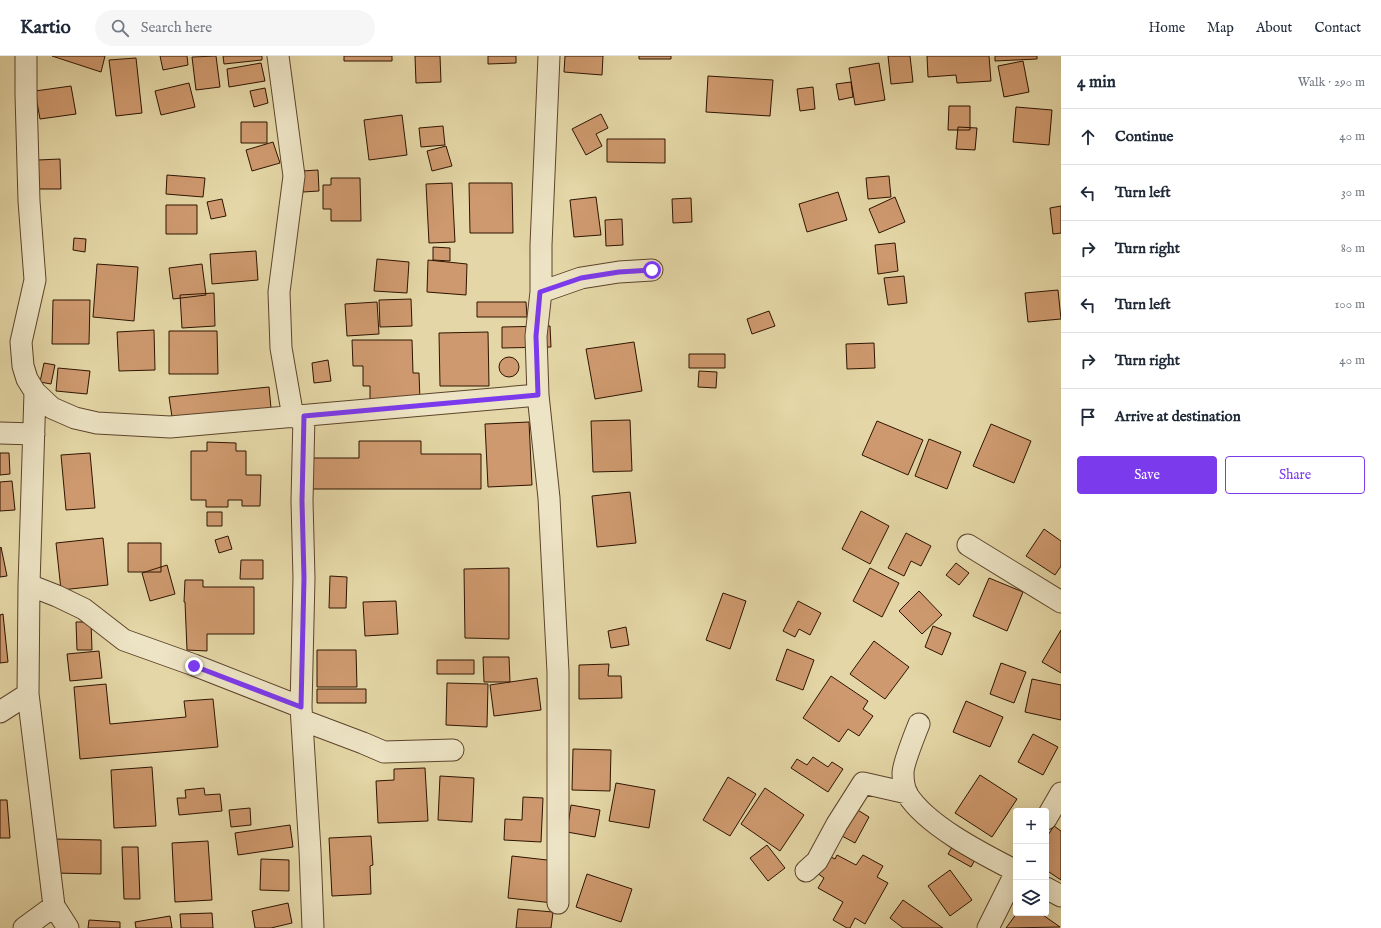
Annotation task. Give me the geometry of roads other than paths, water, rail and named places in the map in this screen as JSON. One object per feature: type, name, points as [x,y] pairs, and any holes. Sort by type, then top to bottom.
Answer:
[{"type":"street","points":[[26,56],[29,201],[35,280],[21,342],[23,366],[27,379],[35,392],[52,408],[75,418],[97,423],[170,427],[538,395]]},
{"type":"street","points":[[278,56],[294,176],[280,292],[281,348],[298,416],[304,578],[301,713],[310,843],[313,928]]},
{"type":"street","points":[[549,56],[540,292],[536,336],[538,395],[549,498],[558,672],[558,903]]},
{"type":"street","points":[[540,292],[581,278],[619,272],[652,270]]},
{"type":"street","points":[[35,392],[29,585],[28,694],[46,851],[54,906],[68,928]]},
{"type":"street","points":[[0,433],[34,434]]},
{"type":"street","points":[[968,545],[1061,602]]},
{"type":"street","points":[[29,585],[84,609],[124,640],[194,666],[301,713],[384,752],[453,750]]},
{"type":"street","points":[[0,712],[28,694]]},
{"type":"street","points":[[919,724],[903,771],[903,780],[907,793],[916,806],[940,826],[971,847],[1013,870]]},
{"type":"street","points":[[806,872],[817,861],[837,824],[863,783],[907,793]]},
{"type":"street","points":[[1049,814],[1061,793]]},
{"type":"street","points":[[988,928],[1013,878]]},
{"type":"street","points":[[1049,890],[1061,896]]},
{"type":"street","points":[[24,928],[54,906]]}]
